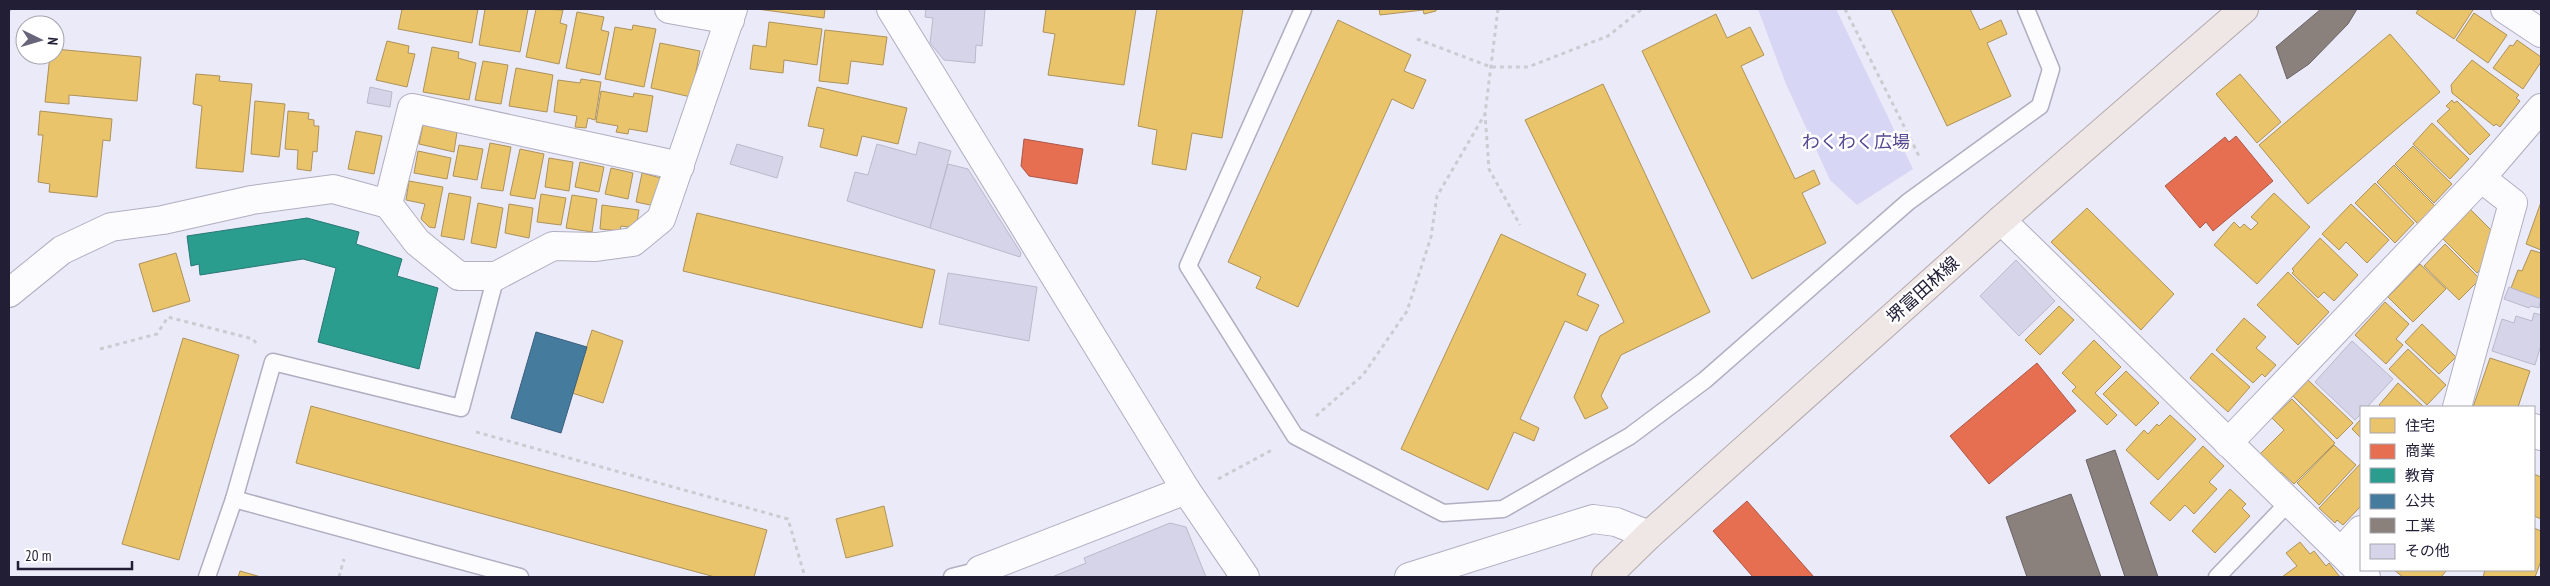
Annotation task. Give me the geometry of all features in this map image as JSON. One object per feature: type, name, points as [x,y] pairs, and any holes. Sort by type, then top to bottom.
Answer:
[{"type":"main road","name":"堺富田林線","points":[[1606,577],[1649,535],[2002,220],[2244,9]]},
{"type":"street","points":[[9,293],[62,250],[111,227],[163,220],[252,200],[333,189],[388,204],[417,242],[458,276],[496,276],[553,246],[596,247],[633,242],[661,219],[731,14],[670,9]]},
{"type":"street","points":[[891,9],[1186,490],[1245,577]]},
{"type":"street","points":[[2505,9],[2541,33]]},
{"type":"street","points":[[388,204],[412,108],[680,166]]},
{"type":"street","points":[[2228,443],[2481,178],[2541,108]]},
{"type":"street","points":[[2457,406],[2513,203],[2481,178]]},
{"type":"street","points":[[2002,220],[2366,577]]},
{"type":"street","points":[[980,570],[1186,490]]},
{"type":"street","points":[[1410,577],[1593,519],[1616,522],[1649,535]]},
{"type":"street","points":[[2341,552],[2360,531]]},
{"type":"lane","points":[[1303,9],[1188,266],[1295,436],[1443,513],[1503,509],[1630,436],[1704,380],[1908,202],[2040,106],[2051,69],[2026,9]]},
{"type":"lane","points":[[207,577],[234,499],[273,362],[461,408],[496,276]]},
{"type":"lane","points":[[234,499],[520,577]]},
{"type":"lane","points":[[2217,577],[2290,502]]},
{"type":"lane","points":[[952,577],[980,570]]},
{"type":"path","points":[[1498,9],[1485,114],[1489,169],[1520,225]]},
{"type":"path","points":[[1417,39],[1491,67],[1528,68],[1608,36],[1642,9]]},
{"type":"path","points":[[1845,9],[1933,184]]},
{"type":"path","points":[[1186,490],[1226,477],[1295,436],[1363,375],[1407,311],[1432,237],[1437,196],[1485,114]]},
{"type":"path","points":[[100,348],[157,334],[168,317],[253,340],[273,362]]},
{"type":"path","points":[[475,432],[788,518],[805,577]]},
{"type":"green space","name":"わくわく広場","points":[[1758,9],[1836,9],[1913,169],[1857,205],[1830,180],[1786,84]]},
{"type":"building: 住宅","points":[[402,9],[478,9],[472,43],[398,29]]},
{"type":"building: 住宅","points":[[485,9],[528,9],[520,52],[479,45]]},
{"type":"building: 住宅","points":[[536,9],[563,10],[560,23],[567,25],[559,64],[526,57]]},
{"type":"building: 住宅","points":[[757,9],[825,9],[824,18]]},
{"type":"building: 住宅","points":[[1046,9],[1136,9],[1124,85],[1048,75],[1055,34],[1043,32]]},
{"type":"building: 住宅","points":[[1157,9],[1243,9],[1222,138],[1192,133],[1186,170],[1152,164],[1157,130],[1138,126]]},
{"type":"building: 住宅","points":[[1379,9],[1436,9],[1436,11],[1424,14],[1423,10],[1380,15]]},
{"type":"building: 住宅","points":[[1891,9],[1970,9],[1980,30],[2001,20],[2007,34],[1987,43],[2011,96],[1947,126]]},
{"type":"building: 住宅","points":[[2419,9],[2473,10],[2454,39],[2416,13]]},
{"type":"building: 住宅","points":[[577,12],[604,17],[601,30],[609,32],[600,75],[566,68]]},
{"type":"building: 住宅","points":[[2474,13],[2507,35],[2488,63],[2456,40]]},
{"type":"building: 住宅","points":[[1716,14],[1727,38],[1750,27],[1764,55],[1741,66],[1795,179],[1814,170],[1820,184],[1802,193],[1826,243],[1752,279],[1642,51]]},
{"type":"building: 住宅","points":[[1338,20],[1411,55],[1404,71],[1426,80],[1413,109],[1392,99],[1298,307],[1256,288],[1261,277],[1228,262]]},
{"type":"building: 住宅","points":[[769,22],[822,29],[817,65],[784,60],[783,73],[750,69],[753,45],[766,47]]},
{"type":"building: 住宅","points":[[633,25],[656,29],[644,87],[605,79],[615,27],[632,30]]},
{"type":"building: 住宅","points":[[825,30],[887,37],[883,65],[851,61],[848,84],[819,81]]},
{"type":"building: 住宅","points":[[2390,34],[2440,92],[2308,204],[2259,145]]},
{"type":"building: 住宅","points":[[2517,40],[2541,57],[2541,62],[2523,89],[2493,68],[2510,45],[2513,46]]},
{"type":"building: 住宅","points":[[387,41],[409,46],[408,53],[415,54],[407,87],[376,80]]},
{"type":"building: 住宅","points":[[660,43],[700,51],[691,97],[651,88]]},
{"type":"building: 住宅","points":[[432,47],[459,52],[458,58],[476,63],[469,100],[423,92]]},
{"type":"building: 住宅","points":[[65,50],[141,57],[137,101],[69,95],[69,104],[45,102],[49,65],[65,65]]},
{"type":"building: 住宅","points":[[2472,60],[2519,95],[2516,98],[2520,101],[2500,127],[2496,124],[2494,126],[2452,93],[2451,85]]},
{"type":"building: 住宅","points":[[483,61],[508,65],[501,104],[475,100]]},
{"type":"building: 住宅","points":[[516,68],[553,75],[547,112],[509,106]]},
{"type":"building: 住宅","points":[[196,74],[220,76],[219,81],[252,84],[243,172],[196,168],[202,106],[193,104]]},
{"type":"building: 住宅","points":[[2240,74],[2281,122],[2257,143],[2216,94]]},
{"type":"building: 住宅","points":[[581,79],[601,82],[595,120],[588,118],[586,128],[575,127],[577,116],[554,112],[558,80],[580,83]]},
{"type":"building: 住宅","points":[[1603,84],[1710,312],[1621,355],[1601,396],[1608,408],[1585,419],[1574,397],[1600,336],[1624,322],[1525,120]]},
{"type":"building: 住宅","points":[[817,87],[907,108],[898,144],[862,136],[857,156],[820,147],[824,129],[808,126]]},
{"type":"building: 住宅","points":[[601,91],[633,97],[634,93],[653,96],[647,132],[629,129],[628,134],[616,132],[618,126],[596,122]]},
{"type":"building: 住宅","points":[[2452,100],[2454,103],[2457,101],[2490,135],[2470,155],[2437,121],[2450,109],[2446,106]]},
{"type":"building: 住宅","points":[[255,101],[285,104],[279,157],[251,154]]},
{"type":"building: 住宅","points":[[40,111],[112,119],[110,141],[103,140],[97,197],[49,192],[50,184],[38,182],[43,135],[38,135]]},
{"type":"building: 住宅","points":[[288,111],[309,113],[308,119],[314,120],[314,126],[319,126],[317,152],[313,151],[311,171],[297,169],[298,150],[285,149]]},
{"type":"building: 住宅","points":[[2432,123],[2469,159],[2450,179],[2413,144]]},
{"type":"building: 住宅","points":[[423,125],[457,132],[454,152],[419,144]]},
{"type":"building: 住宅","points":[[356,131],[382,136],[374,174],[348,169]]},
{"type":"building: 住宅","points":[[490,143],[511,147],[503,191],[481,188]]},
{"type":"building: 住宅","points":[[459,145],[483,149],[477,180],[453,176]]},
{"type":"building: 住宅","points":[[2413,146],[2452,184],[2434,203],[2395,164]]},
{"type":"building: 住宅","points":[[520,149],[544,154],[535,199],[510,195]]},
{"type":"building: 住宅","points":[[418,151],[451,158],[447,179],[414,173]]},
{"type":"building: 住宅","points":[[549,158],[573,162],[569,191],[545,187]]},
{"type":"building: 住宅","points":[[580,162],[604,167],[599,192],[575,187]]},
{"type":"building: 住宅","points":[[2394,165],[2435,206],[2418,224],[2377,182]]},
{"type":"building: 住宅","points":[[611,168],[633,173],[628,199],[605,194]]},
{"type":"building: 住宅","points":[[642,173],[661,178],[655,206],[636,202]]},
{"type":"building: 住宅","points":[[409,181],[443,187],[435,228],[429,227],[421,219],[425,204],[406,200]]},
{"type":"building: 住宅","points":[[2375,183],[2414,223],[2395,243],[2355,203]]},
{"type":"building: 住宅","points":[[449,193],[471,197],[464,240],[441,236]]},
{"type":"building: 住宅","points":[[2274,193],[2310,227],[2257,284],[2214,245],[2234,222],[2240,228],[2244,224],[2251,230],[2258,223],[2251,217]]},
{"type":"building: 住宅","points":[[541,194],[566,198],[561,225],[537,222]]},
{"type":"building: 住宅","points":[[572,195],[597,199],[592,232],[566,228]]},
{"type":"building: 住宅","points":[[2541,202],[2541,250],[2526,244]]},
{"type":"building: 住宅","points":[[478,203],[503,208],[496,248],[471,243]]},
{"type":"building: 住宅","points":[[509,204],[533,208],[529,238],[505,233]]},
{"type":"building: 住宅","points":[[2351,204],[2389,240],[2367,263],[2346,242],[2339,250],[2322,234]]},
{"type":"building: 住宅","points":[[602,205],[639,210],[636,228],[621,226],[620,231],[600,229]]},
{"type":"building: 住宅","points":[[2087,208],[2174,294],[2141,330],[2051,242]]},
{"type":"building: 住宅","points":[[2470,209],[2497,236],[2493,256],[2477,273],[2443,239]]},
{"type":"building: 住宅","points":[[697,213],[935,270],[922,328],[683,271]]},
{"type":"building: 住宅","points":[[1501,234],[1586,274],[1577,295],[1599,305],[1587,331],[1565,321],[1520,419],[1539,428],[1534,441],[1514,432],[1488,490],[1401,449]]},
{"type":"building: 住宅","points":[[2320,238],[2358,275],[2334,301],[2324,292],[2318,298],[2292,273],[2294,271],[2292,269]]},
{"type":"building: 住宅","points":[[2445,244],[2480,279],[2459,300],[2424,266]]},
{"type":"building: 住宅","points":[[2531,250],[2541,253],[2541,299],[2511,288],[2518,270],[2522,271]]},
{"type":"building: 住宅","points":[[176,253],[190,301],[153,312],[139,264]]},
{"type":"building: 住宅","points":[[2420,264],[2446,289],[2413,322],[2388,297]]},
{"type":"building: 住宅","points":[[2288,272],[2329,312],[2298,345],[2257,305]]},
{"type":"building: 住宅","points":[[2385,302],[2409,324],[2396,339],[2403,345],[2386,364],[2355,335]]},
{"type":"building: 住宅","points":[[2059,306],[2074,320],[2040,355],[2025,340]]},
{"type":"building: 住宅","points":[[2244,318],[2266,337],[2256,348],[2276,365],[2265,377],[2262,374],[2253,383],[2216,350]]},
{"type":"building: 住宅","points":[[2422,324],[2456,357],[2439,374],[2405,342]]},
{"type":"building: 住宅","points":[[592,330],[623,341],[603,403],[572,393]]},
{"type":"building: 住宅","points":[[183,338],[239,355],[179,560],[122,544]]},
{"type":"building: 住宅","points":[[2094,340],[2121,367],[2095,393],[2117,415],[2107,425],[2072,391],[2076,387],[2062,373]]},
{"type":"building: 住宅","points":[[2408,349],[2446,385],[2427,405],[2389,369]]},
{"type":"building: 住宅","points":[[2212,353],[2250,387],[2228,412],[2190,378]]},
{"type":"building: 住宅","points":[[2490,358],[2530,371],[2518,406],[2473,406]]},
{"type":"building: 住宅","points":[[2126,371],[2159,403],[2136,426],[2103,394]]},
{"type":"building: 住宅","points":[[2308,380],[2353,423],[2337,439],[2293,396]]},
{"type":"building: 住宅","points":[[2398,383],[2423,406],[2380,406]]},
{"type":"building: 住宅","points":[[2292,399],[2335,443],[2294,484],[2281,472],[2279,474],[2260,454],[2284,430],[2272,418]]},
{"type":"building: 住宅","points":[[311,406],[767,530],[754,577],[715,577],[296,463]]},
{"type":"building: 住宅","points":[[2170,415],[2196,439],[2158,480],[2126,450],[2144,430],[2148,434],[2157,424],[2159,426]]},
{"type":"building: 住宅","points":[[2360,420],[2360,437],[2352,429]]},
{"type":"building: 住宅","points":[[2334,445],[2356,465],[2319,505],[2297,483]]},
{"type":"building: 住宅","points":[[2203,446],[2224,466],[2209,482],[2217,489],[2194,514],[2185,505],[2170,521],[2150,503]]},
{"type":"building: 住宅","points":[[2360,464],[2360,507],[2343,525],[2337,520],[2335,523],[2319,508]]},
{"type":"building: 住宅","points":[[2535,474],[2541,477],[2541,519],[2535,516]]},
{"type":"building: 住宅","points":[[2230,489],[2246,504],[2242,508],[2250,516],[2215,553],[2192,531]]},
{"type":"building: 住宅","points":[[884,506],[893,546],[846,558],[836,519]]},
{"type":"building: 住宅","points":[[2535,528],[2541,531],[2541,561],[2535,577],[2483,577],[2485,571],[2535,571]]},
{"type":"building: 住宅","points":[[2300,542],[2310,554],[2314,551],[2326,566],[2329,563],[2340,577],[2282,577],[2297,566],[2286,553]]},
{"type":"building: 住宅","points":[[240,571],[261,577],[238,577]]},
{"type":"building: 住宅","points":[[2395,571],[2446,571],[2441,577],[2403,577]]},
{"type":"building: 商業","points":[[2236,136],[2273,181],[2213,231],[2206,222],[2200,228],[2165,186],[2225,137],[2229,142]]},
{"type":"building: 商業","points":[[1024,139],[1083,149],[1077,184],[1029,176],[1021,166]]},
{"type":"building: 商業","points":[[2037,363],[2076,411],[1989,484],[1950,436]]},
{"type":"building: 商業","points":[[1747,501],[1814,577],[1753,577],[1713,531]]},
{"type":"building: 教育","points":[[307,218],[359,232],[356,244],[402,259],[397,276],[438,288],[419,369],[318,342],[336,268],[303,259],[200,275],[199,264],[191,266],[187,236]]},
{"type":"building: 公共","points":[[536,332],[587,347],[561,433],[511,418]]},
{"type":"building: 工業","points":[[2321,9],[2357,9],[2348,24],[2309,64],[2287,79],[2276,47]]},
{"type":"building: 工業","points":[[2115,450],[2158,577],[2125,577],[2086,460]]},
{"type":"building: 工業","points":[[2071,494],[2101,577],[2027,577],[2006,517]]},
{"type":"building: その他","points":[[926,9],[985,9],[982,46],[976,45],[975,63],[944,60],[930,43],[933,18],[925,17]]},
{"type":"building: その他","points":[[370,87],[392,92],[390,107],[367,103]]},
{"type":"building: その他","points":[[919,142],[951,151],[930,228],[847,201],[855,172],[868,175],[877,144],[916,155]]},
{"type":"building: その他","points":[[737,144],[783,157],[777,178],[730,164]]},
{"type":"building: その他","points":[[948,164],[968,169],[1021,253],[1020,257],[930,228]]},
{"type":"building: その他","points":[[2016,260],[2055,301],[2019,336],[1980,296]]},
{"type":"building: その他","points":[[948,273],[1037,287],[1029,341],[939,324]]},
{"type":"building: その他","points":[[2509,287],[2541,299],[2539,308],[2531,306],[2529,308],[2504,299]]},
{"type":"building: その他","points":[[2534,313],[2541,315],[2541,345],[2535,365],[2492,351],[2502,319],[2514,323],[2516,316],[2532,321]]},
{"type":"building: その他","points":[[2352,341],[2393,379],[2368,406],[2360,406],[2360,415],[2355,420],[2315,382]]},
{"type":"building: その他","points":[[1170,523],[1186,527],[1206,577],[1052,577],[1086,563],[1084,558]]}]
